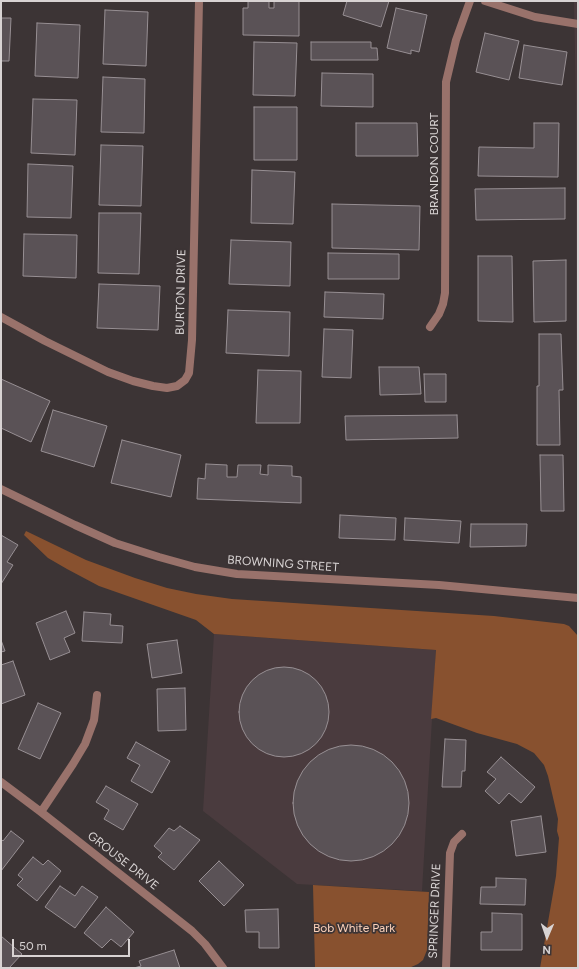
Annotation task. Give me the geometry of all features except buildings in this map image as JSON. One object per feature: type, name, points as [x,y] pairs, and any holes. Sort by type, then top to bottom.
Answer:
[{"type":"street","name":"BURTON DRIVE","points":[[1,317],[45,341],[108,372],[153,386],[167,388],[177,386],[185,380],[189,373],[192,340],[198,1]]},
{"type":"street","name":"BRANDON COURT","points":[[430,328],[439,314],[445,293],[446,82],[456,40],[470,1]]},
{"type":"street","points":[[485,1],[535,18],[578,24]]},
{"type":"street","name":"BROWNING STREET","points":[[1,489],[115,543],[195,567],[244,574],[439,584],[578,598]]},
{"type":"street","points":[[41,812],[85,744],[94,720],[98,695]]},
{"type":"street","name":"GROUSE DRIVE","points":[[1,782],[192,931],[205,944],[223,968]]},
{"type":"street","name":"SPRINGER DRIVE","points":[[446,968],[450,853],[454,842],[462,834]]},
{"type":"shaded area","points":[[574,1],[578,1],[578,549],[576,105]]},
{"type":"shaded area","points":[[214,634],[436,650],[422,891],[297,884],[203,811]]},
{"type":"green space","points":[[26,531],[86,560],[167,588],[196,594],[232,599],[494,616],[564,624],[569,626],[578,636],[578,968],[540,968],[556,876],[559,838],[557,831],[558,819],[544,765],[534,753],[517,744],[477,733],[436,718],[431,719],[436,650],[214,634],[196,620],[99,586],[67,569],[48,558],[24,535]]},
{"type":"green space","name":"Bob White Park","points":[[313,885],[429,892],[427,950],[423,960],[409,968],[315,967]]}]
